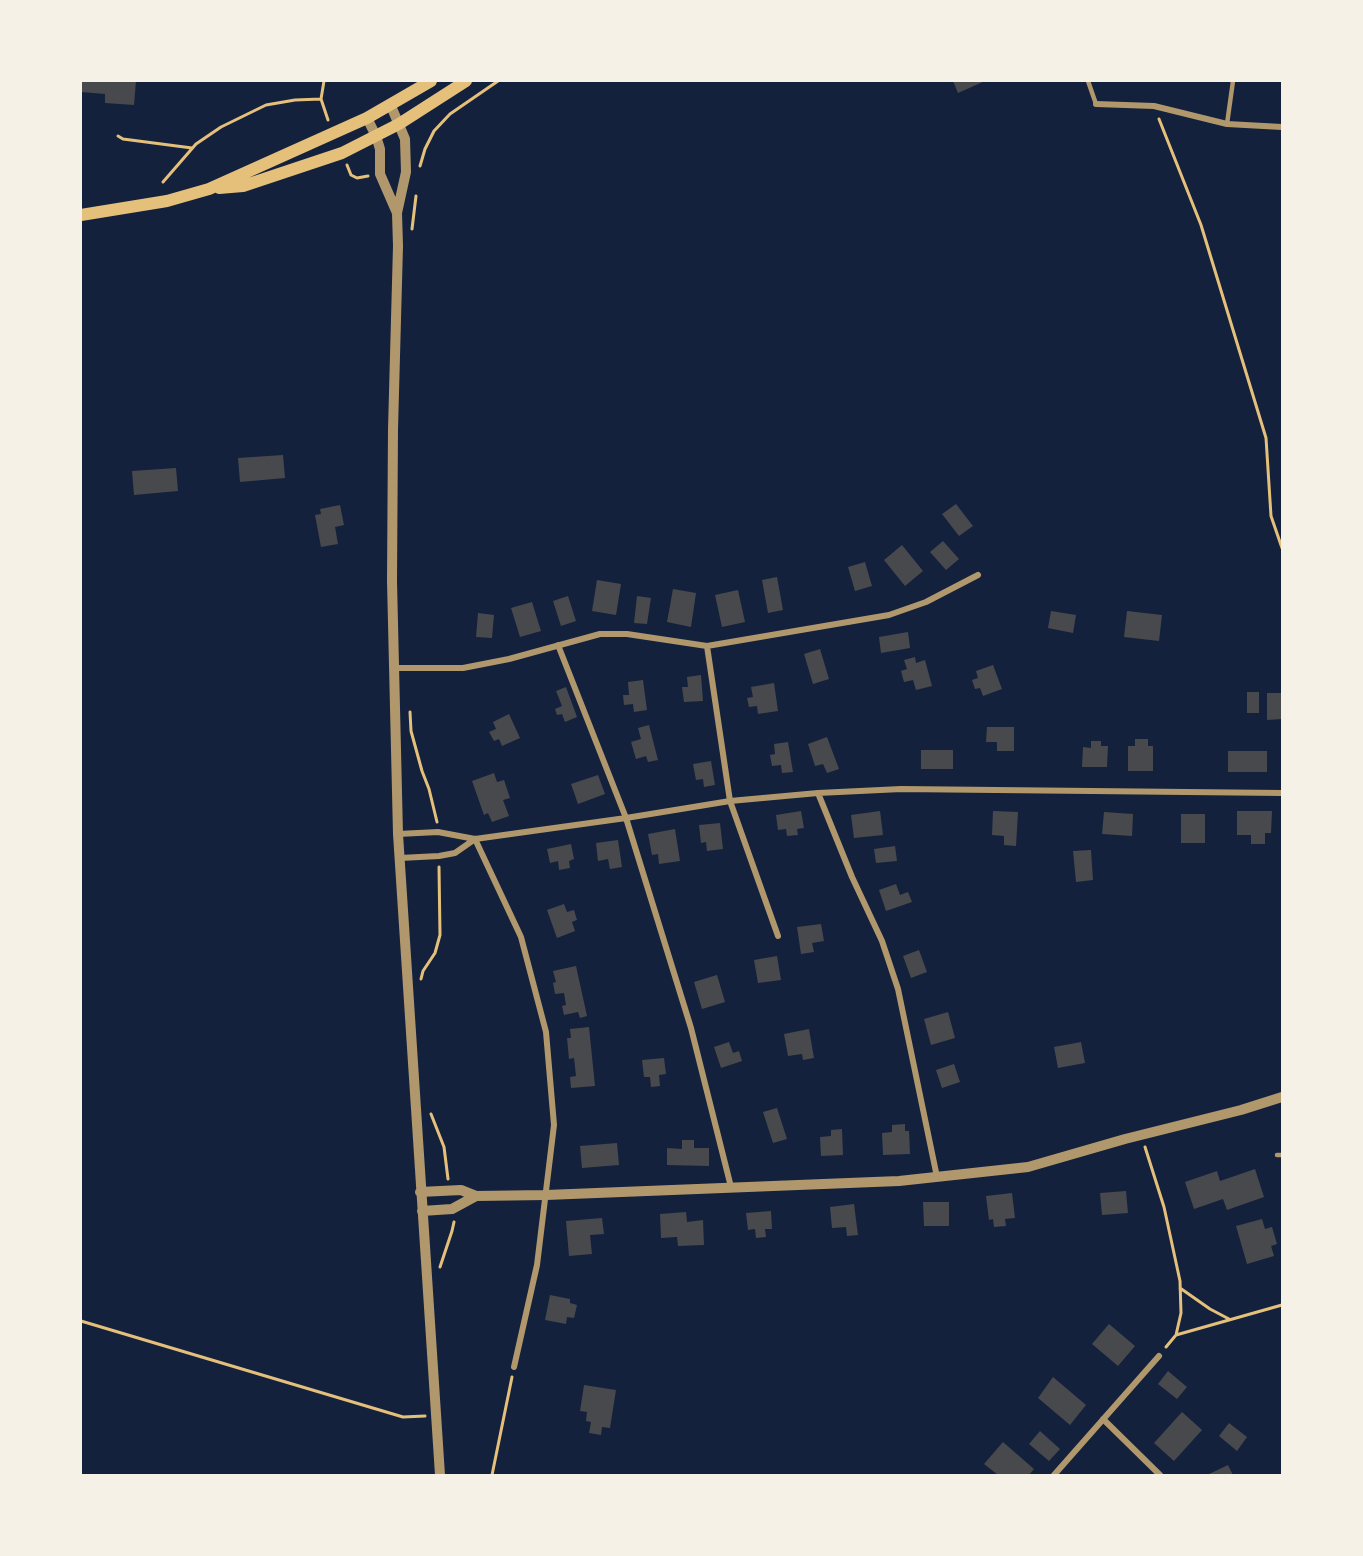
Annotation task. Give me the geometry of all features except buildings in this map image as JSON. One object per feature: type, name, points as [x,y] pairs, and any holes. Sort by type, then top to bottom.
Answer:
[{"type":"main road","points":[[81,215],[167,201],[209,189],[367,118],[431,81]]},
{"type":"main road","points":[[209,189],[243,186],[342,153],[399,124],[466,81]]},
{"type":"street","points":[[1096,104],[1154,106],[1227,124],[1282,127]]},
{"type":"street","points":[[391,106],[405,139],[406,172],[397,213],[393,429],[393,668],[398,834],[440,1475]]},
{"type":"street","points":[[367,118],[380,149],[380,174],[397,213]]},
{"type":"street","points":[[393,668],[463,668],[509,659],[600,634],[627,634],[707,646],[889,615],[926,602],[978,575]]},
{"type":"street","points":[[558,645],[626,818],[691,1028],[731,1188]]},
{"type":"street","points":[[707,646],[730,801],[778,936]]},
{"type":"street","points":[[398,834],[438,832],[475,839],[730,801],[818,793],[901,789],[1282,793]]},
{"type":"street","points":[[818,793],[852,877],[882,941],[898,989],[937,1177]]},
{"type":"street","points":[[400,858],[455,853],[475,839]]},
{"type":"street","points":[[475,839],[521,937],[546,1032],[554,1125],[537,1265],[514,1367]]},
{"type":"street","points":[[420,1192],[460,1190],[476,1196],[731,1188],[899,1181],[1028,1167],[1282,1097]]},
{"type":"street","points":[[422,1211],[452,1209],[476,1196]]},
{"type":"street","points":[[1054,1475],[1159,1356]]},
{"type":"street","points":[[1103,1419],[1160,1475]]},
{"type":"lane","points":[[1088,81],[1096,104]]},
{"type":"lane","points":[[1227,124],[1233,81]]},
{"type":"path","points":[[418,173],[424,149],[434,131],[450,114],[498,81]]},
{"type":"path","points":[[163,182],[192,148],[221,127],[266,105],[295,100],[321,99]]},
{"type":"path","points":[[1154,106],[1201,225],[1266,438],[1271,516],[1282,548]]},
{"type":"path","points":[[118,136],[123,139],[192,148]]},
{"type":"path","points":[[412,229],[416,196]]},
{"type":"path","points":[[410,710],[411,731]]},
{"type":"path","points":[[1141,1135],[1164,1207],[1180,1288],[1181,1313],[1176,1335],[1159,1356]]},
{"type":"path","points":[[1180,1288],[1229,1319]]},
{"type":"path","points":[[1176,1335],[1282,1305]]},
{"type":"path","points":[[81,1321],[403,1417],[436,1415]]},
{"type":"path","points":[[492,1475],[514,1367]]}]
